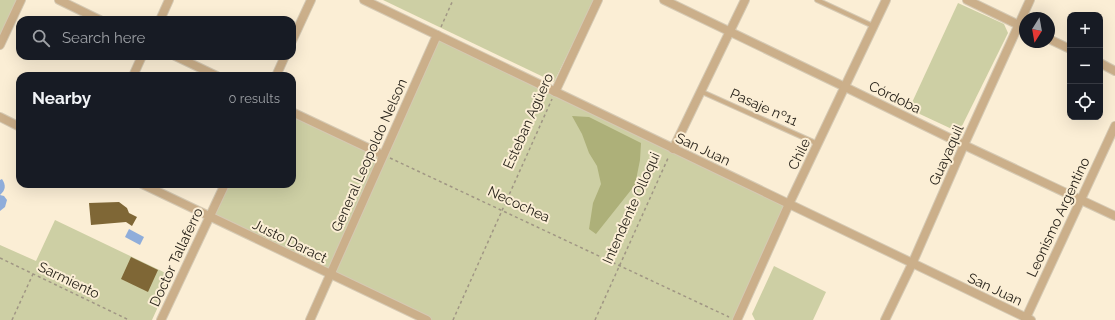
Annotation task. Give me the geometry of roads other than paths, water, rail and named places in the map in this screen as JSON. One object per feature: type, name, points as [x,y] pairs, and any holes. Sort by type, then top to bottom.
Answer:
[{"type":"street","points":[[0,44],[21,0]]},
{"type":"street","points":[[59,0],[92,16]]},
{"type":"street","points":[[162,16],[169,0]]},
{"type":"street","points":[[296,32],[311,0]]},
{"type":"street","name":"San Juan","points":[[364,0],[1027,319]]},
{"type":"street","name":"Esteban Agüero","points":[[555,92],[598,0]]},
{"type":"street","name":"Córdoba","points":[[664,0],[964,146],[1115,216]]},
{"type":"street","name":"Intendente Olloqui","points":[[673,149],[745,0]]},
{"type":"street","name":"Chile","points":[[737,320],[789,204],[886,0]]},
{"type":"street","points":[[967,0],[1019,25]]},
{"type":"street","name":"Guayaquil","points":[[1026,12],[1030,0]]},
{"type":"street","name":"Guayaquil","points":[[885,320],[912,264],[964,146],[1019,32]]},
{"type":"street","name":"General Leopoldo Nelson","points":[[310,320],[437,35]]},
{"type":"street","points":[[1055,42],[1068,48]]},
{"type":"street","points":[[135,72],[140,60]]},
{"type":"street","points":[[183,60],[209,72]]},
{"type":"street","points":[[278,72],[283,60]]},
{"type":"street","points":[[1103,64],[1115,70]]},
{"type":"street","points":[[296,114],[383,155]]},
{"type":"street","points":[[0,117],[16,124]]},
{"type":"street","name":"Leonismo Argentino","points":[[1027,319],[1115,126]]},
{"type":"street","name":"Justo Daract","points":[[150,188],[427,320]]},
{"type":"street","name":"Doctor Tallaferro","points":[[162,320],[223,188]]},
{"type":"lane","points":[[817,0],[874,26]]},
{"type":"lane","name":"Pasaje nº11","points":[[700,91],[818,144]]},
{"type":"water","points":[[2,179],[5,187],[0,195],[0,180]]},
{"type":"water","points":[[0,195],[4,196],[7,200],[5,207],[0,211]]},
{"type":"water","points":[[129,229],[144,237],[140,245],[125,237]]}]
